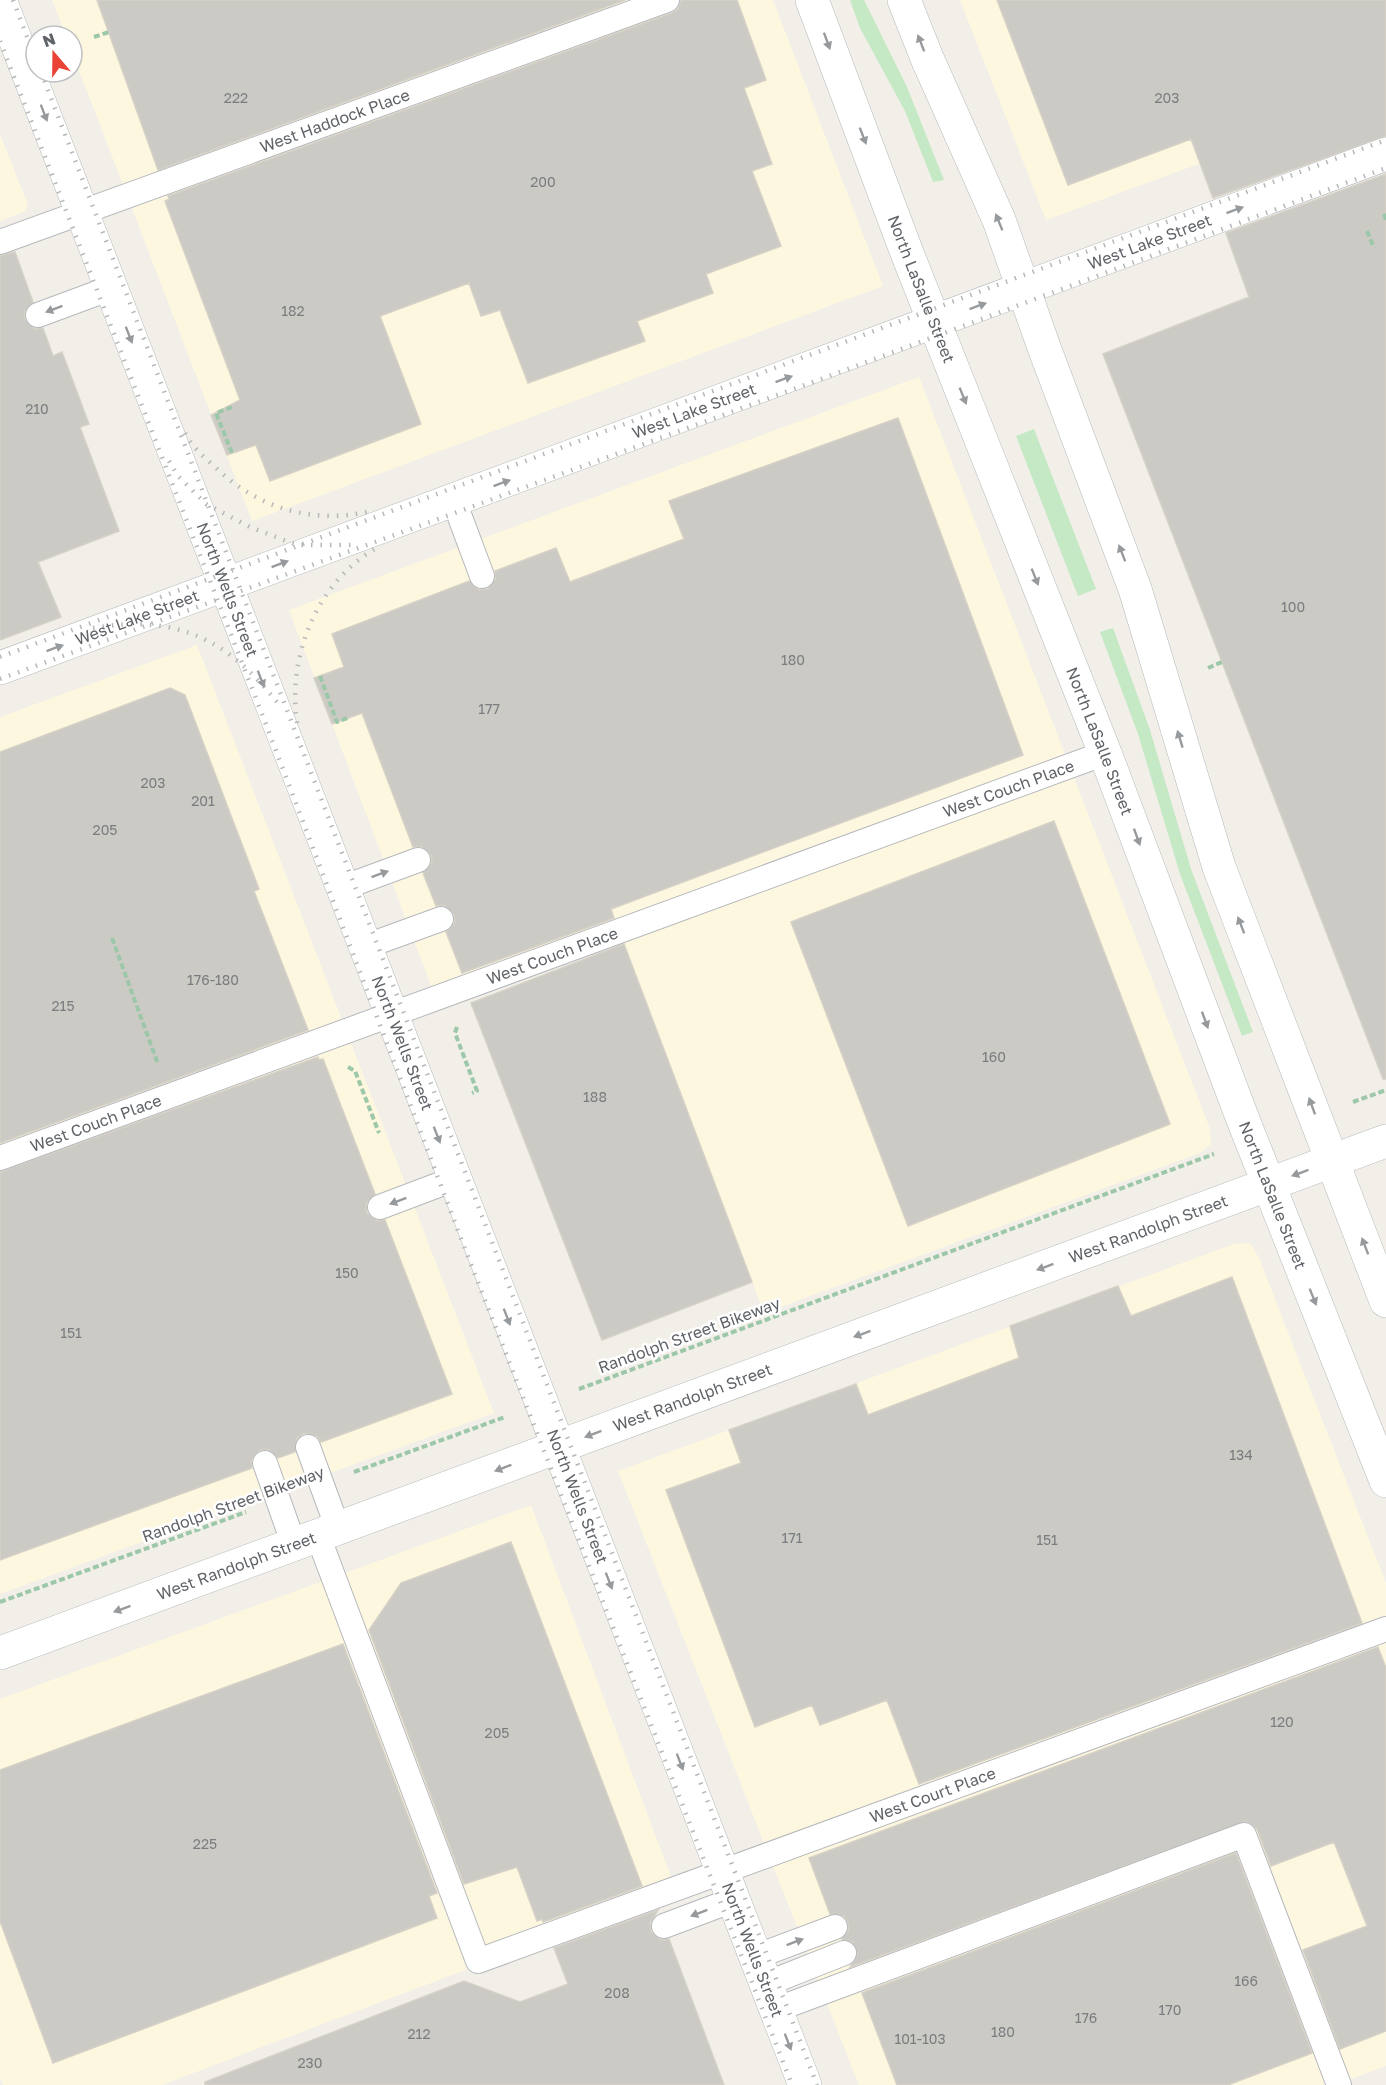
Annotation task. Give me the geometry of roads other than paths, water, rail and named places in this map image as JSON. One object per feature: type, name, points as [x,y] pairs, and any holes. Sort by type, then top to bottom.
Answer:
[{"type":"main road","name":"North Wells Street","points":[[0,0],[805,2085]]},
{"type":"main road","name":"North LaSalle Street","points":[[812,0],[934,322],[1106,753],[1268,1185],[1386,1481]]},
{"type":"main road","points":[[904,0],[927,58],[999,220],[1135,589],[1219,867],[1386,1301]]},
{"type":"main road","name":"West Lake Street","points":[[0,668],[1386,154]]},
{"type":"main road","name":"West Randolph Street","points":[[0,1653],[1386,1142]]},
{"type":"lane","name":"West Haddock Place","points":[[0,242],[667,0]]},
{"type":"lane","points":[[38,315],[111,288]]},
{"type":"lane","points":[[454,501],[482,576]]},
{"type":"lane","name":"West Couch Place","points":[[0,1158],[1106,753]]},
{"type":"lane","points":[[342,888],[418,860]]},
{"type":"lane","points":[[364,946],[441,919]]},
{"type":"lane","points":[[380,1207],[454,1179]]},
{"type":"lane","points":[[308,1447],[322,1484],[317,1537]]},
{"type":"lane","points":[[265,1463],[278,1500],[317,1537]]},
{"type":"lane","name":"West Court Place","points":[[317,1537],[478,1961],[728,1886],[1386,1629]]},
{"type":"lane","points":[[765,1984],[1244,1835],[1339,2085]]},
{"type":"lane","points":[[664,1926],[728,1886]]},
{"type":"lane","points":[[765,1984],[835,1927]]},
{"type":"lane","points":[[765,1984],[844,1953]]},
{"type":"railway","points":[[13,0],[24,29]]},
{"type":"railway","points":[[0,41],[267,727],[465,1249],[792,2085]]},
{"type":"railway","points":[[46,84],[817,2085]]},
{"type":"railway","points":[[0,657],[1386,140]]},
{"type":"railway","points":[[0,679],[805,385],[1386,168]]},
{"type":"railway","points":[[185,433],[198,451],[231,481],[268,503],[287,510],[328,516],[371,511]]},
{"type":"railway","points":[[169,461],[178,476],[206,504],[250,527],[297,545],[353,545]]},
{"type":"railway","points":[[297,723],[295,698],[297,672],[302,647],[311,623],[323,600],[338,579],[378,547]]},
{"type":"railway","points":[[93,628],[151,625],[176,629],[199,637],[220,648],[241,664],[280,706]]}]
